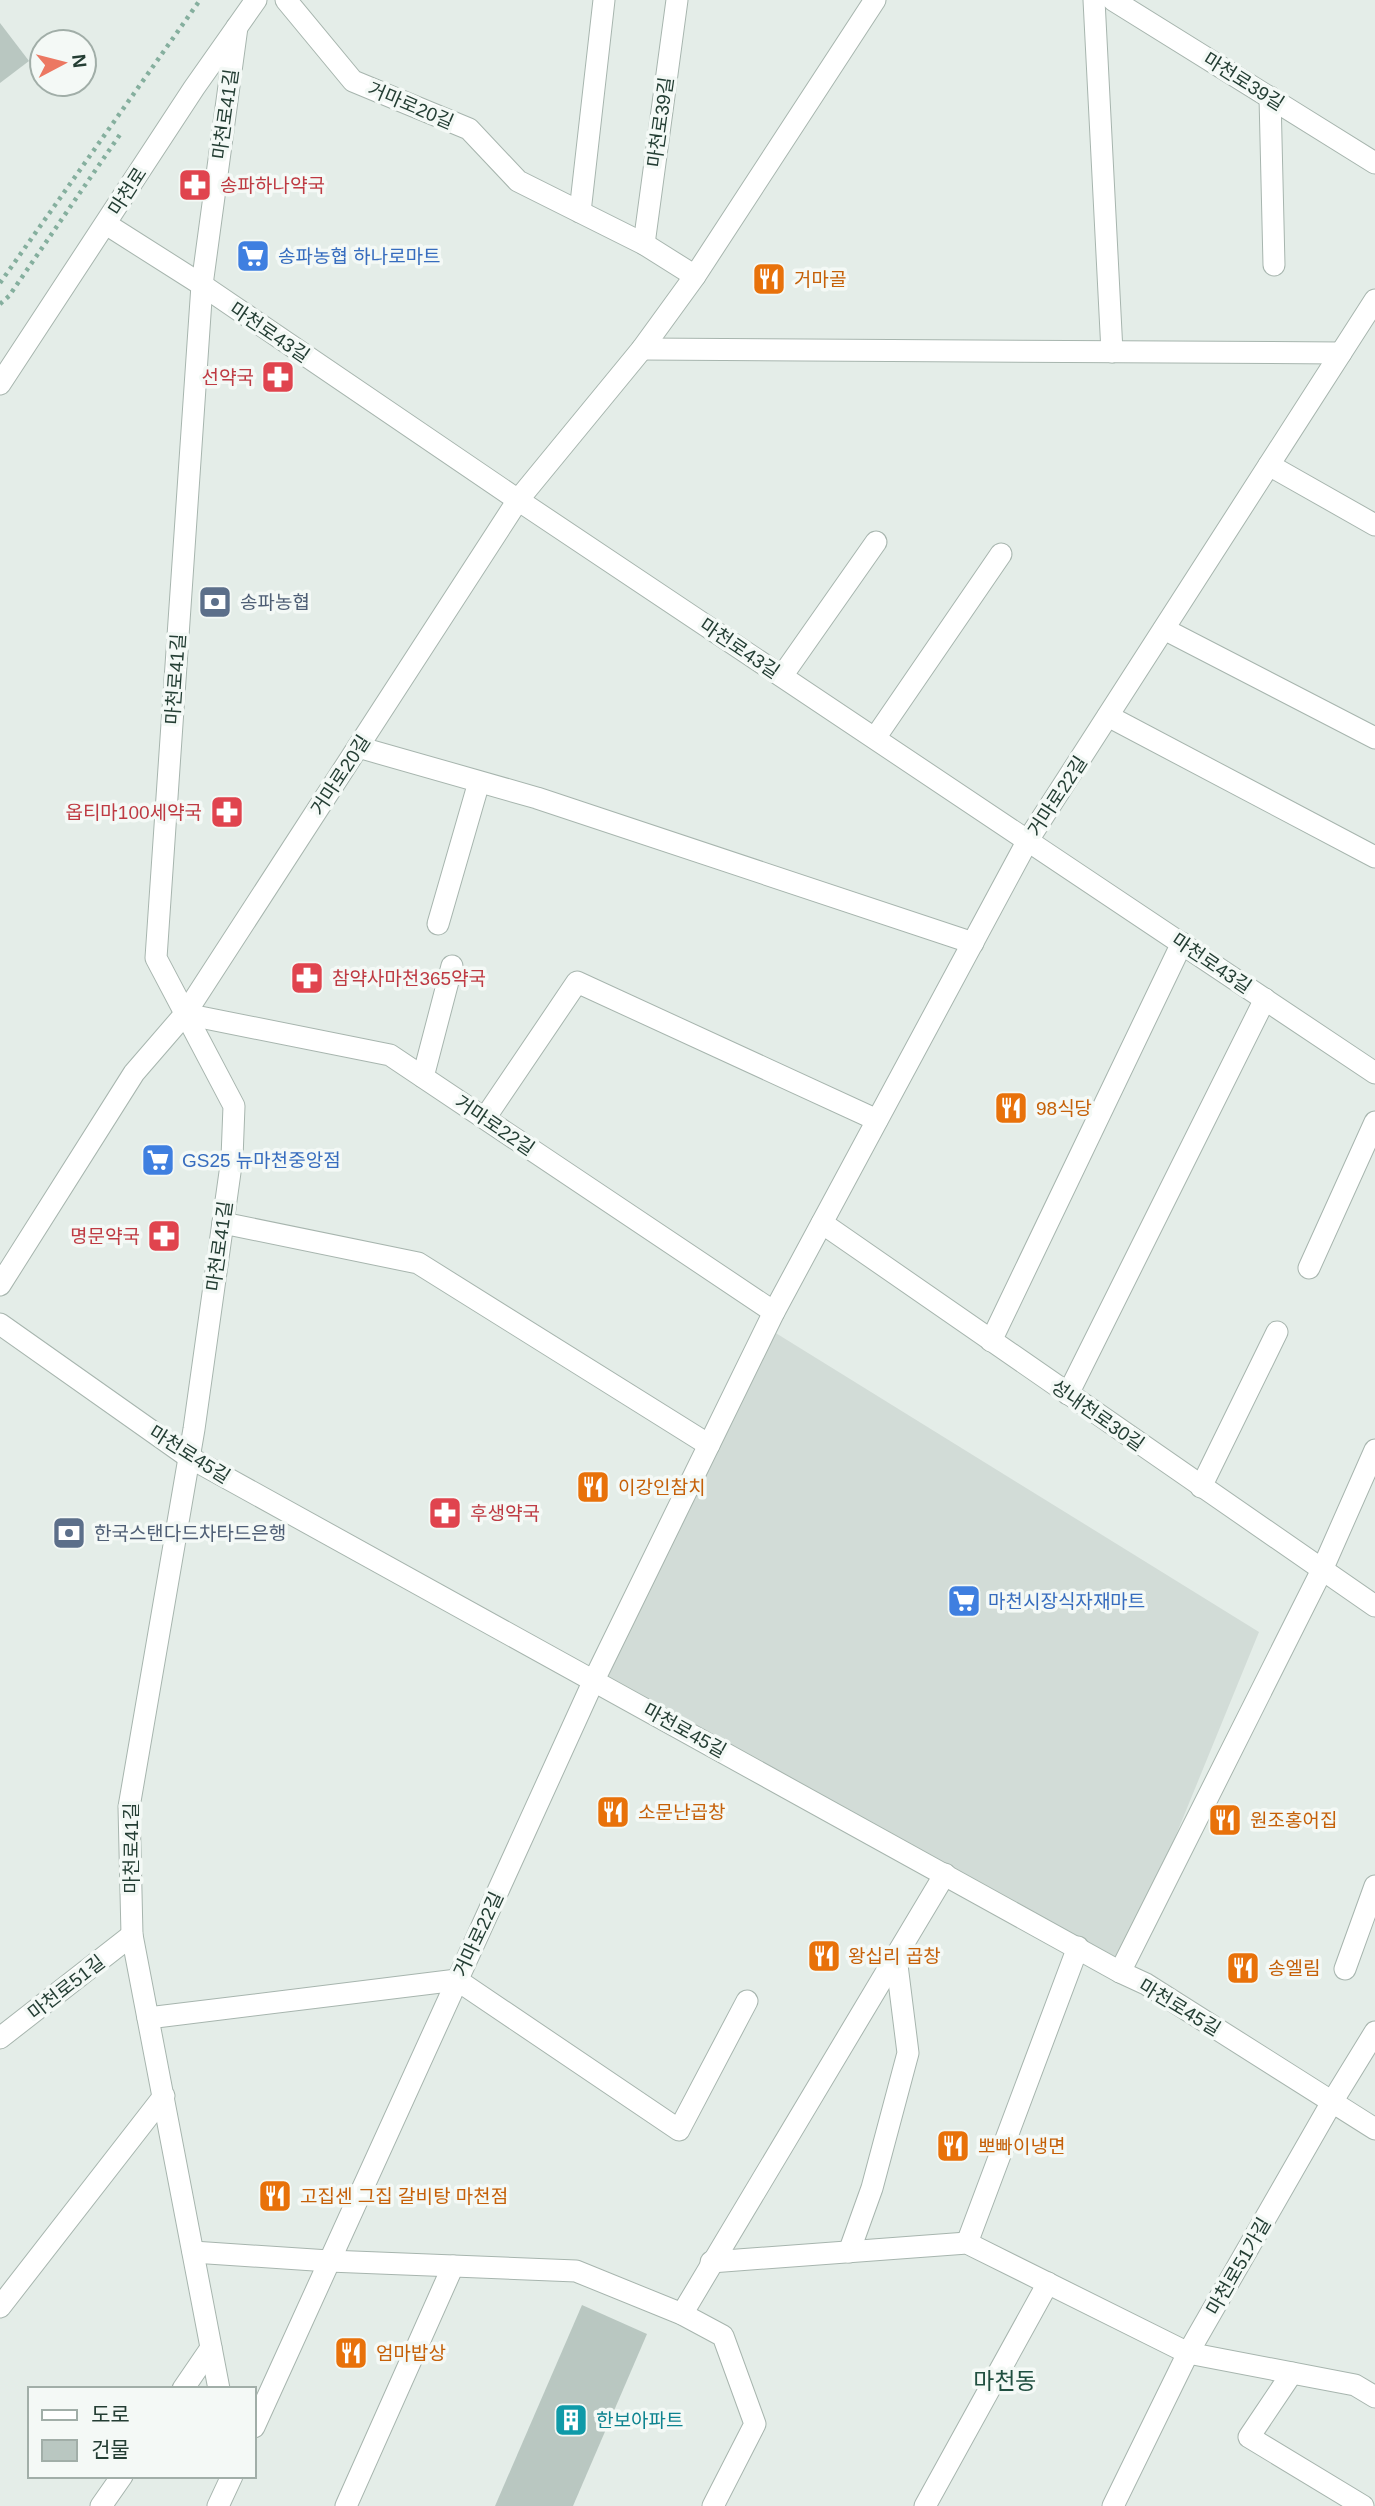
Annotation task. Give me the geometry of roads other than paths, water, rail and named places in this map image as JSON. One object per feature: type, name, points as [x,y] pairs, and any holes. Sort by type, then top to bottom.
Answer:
[{"type":"street","name":"마천로","points":[[0,384],[194,88],[256,0]]},
{"type":"street","name":"거마로20길","points":[[286,0],[353,81],[469,129],[518,181],[644,244],[695,276]]},
{"type":"street","points":[[580,212],[604,0]]},
{"type":"street","name":"마천로39길","points":[[644,244],[677,0]]},
{"type":"street","points":[[1094,0],[1112,352]]},
{"type":"street","name":"마천로39길","points":[[1113,0],[1375,163]]},
{"type":"street","name":"거마로20길","points":[[0,1285],[134,1073],[185,1014],[517,500],[642,349],[695,276],[869,2]]},
{"type":"street","name":"마천로41길","points":[[219,2387],[132,1935],[129,1807],[187,1456],[194,1429],[232,1158],[234,1106],[156,958],[202,285],[237,27]]},
{"type":"street","points":[[1270,97],[1274,265]]},
{"type":"street","name":"마천로43길","points":[[106,224],[202,285],[517,500],[1375,1073]]},
{"type":"street","name":"거마로22길","points":[[256,2423],[594,1680],[774,1312],[1028,841],[1375,300]]},
{"type":"street","points":[[642,349],[1341,353]]},
{"type":"street","points":[[1269,465],[1375,525]]},
{"type":"street","points":[[782,676],[876,542]]},
{"type":"street","points":[[876,738],[1001,554]]},
{"type":"street","points":[[1164,629],[1375,738]]},
{"type":"street","points":[[1108,716],[1375,857]]},
{"type":"street","points":[[358,747],[537,799],[973,943]]},
{"type":"street","points":[[438,924],[479,782]]},
{"type":"street","points":[[991,1341],[1182,943]]},
{"type":"street","points":[[423,1077],[452,966]]},
{"type":"street","points":[[485,1118],[578,982],[877,1120]]},
{"type":"street","points":[[1068,1394],[1265,999]]},
{"type":"street","name":"거마로22길","points":[[185,1014],[390,1055],[774,1312]]},
{"type":"street","points":[[1309,1268],[1375,1122]]},
{"type":"street","points":[[223,1223],[418,1263],[709,1445]]},
{"type":"street","name":"성내천로30길","points":[[822,1223],[1375,1606]]},
{"type":"street","name":"마천로45길","points":[[0,1324],[187,1456],[1146,1984],[1375,2129]]},
{"type":"street","points":[[1201,1487],[1277,1332]]},
{"type":"street","points":[[1120,1972],[1322,1570],[1375,1450]]},
{"type":"street","points":[[682,2314],[945,1874]]},
{"type":"street","points":[[1345,1969],[1375,1886]]},
{"type":"street","name":"마천로51길","points":[[0,2038],[132,1935]]},
{"type":"street","points":[[967,2243],[1078,1947]]},
{"type":"street","points":[[849,2252],[872,2188],[908,2053],[896,1956]]},
{"type":"street","points":[[148,2018],[457,1980],[679,2130],[747,2001]]},
{"type":"street","name":"마천로51가길","points":[[1113,2506],[1188,2354],[1375,2032]]},
{"type":"street","points":[[0,2307],[164,2096]]},
{"type":"street","points":[[711,2262],[967,2243],[1188,2354],[1355,2385],[1375,2397]]},
{"type":"street","points":[[193,2252],[329,2261],[576,2271],[682,2314],[723,2336],[755,2424],[713,2506]]},
{"type":"street","points":[[346,2506],[453,2266]]},
{"type":"street","points":[[925,2506],[1048,2284]]},
{"type":"street","points":[[184,2387],[211,2348]]},
{"type":"street","points":[[1292,2372],[1249,2437],[1363,2506]]},
{"type":"street","points":[[101,2506],[121,2478]]},
{"type":"street","points":[[218,2506],[231,2478]]},
{"type":"place","name":"송파하나약국","points":[[195,185]]},
{"type":"place","name":"송파농협 하나로마트","points":[[253,256]]},
{"type":"place","name":"거마골","points":[[769,279]]},
{"type":"place","name":"선약국","points":[[278,377]]},
{"type":"place","name":"송파농협","points":[[215,602]]},
{"type":"place","name":"옵티마100세약국","points":[[227,812]]},
{"type":"place","name":"참약사마천365약국","points":[[307,978]]},
{"type":"place","name":"98식당","points":[[1011,1108]]},
{"type":"place","name":"GS25 뉴마천중앙점","points":[[158,1160]]},
{"type":"place","name":"명문약국","points":[[164,1236]]},
{"type":"place","name":"이강인참치","points":[[593,1487]]},
{"type":"place","name":"후생약국","points":[[445,1513]]},
{"type":"place","name":"한국스탠다드차타드은행","points":[[69,1533]]},
{"type":"place","name":"마천시장식자재마트","points":[[964,1601]]},
{"type":"place","name":"소문난곱창","points":[[613,1812]]},
{"type":"place","name":"원조홍어집","points":[[1225,1820]]},
{"type":"place","name":"왕십리 곱창","points":[[824,1956]]},
{"type":"place","name":"송엘림","points":[[1243,1968]]},
{"type":"place","name":"뽀빠이냉면","points":[[953,2146]]},
{"type":"place","name":"고집센 그집 갈비탕 마천점","points":[[275,2196]]},
{"type":"place","name":"엄마밥상","points":[[351,2353]]},
{"type":"place","name":"한보아파트","points":[[571,2420]]},
{"type":"district","name":"마천동","points":[[1005,2381]]}]
